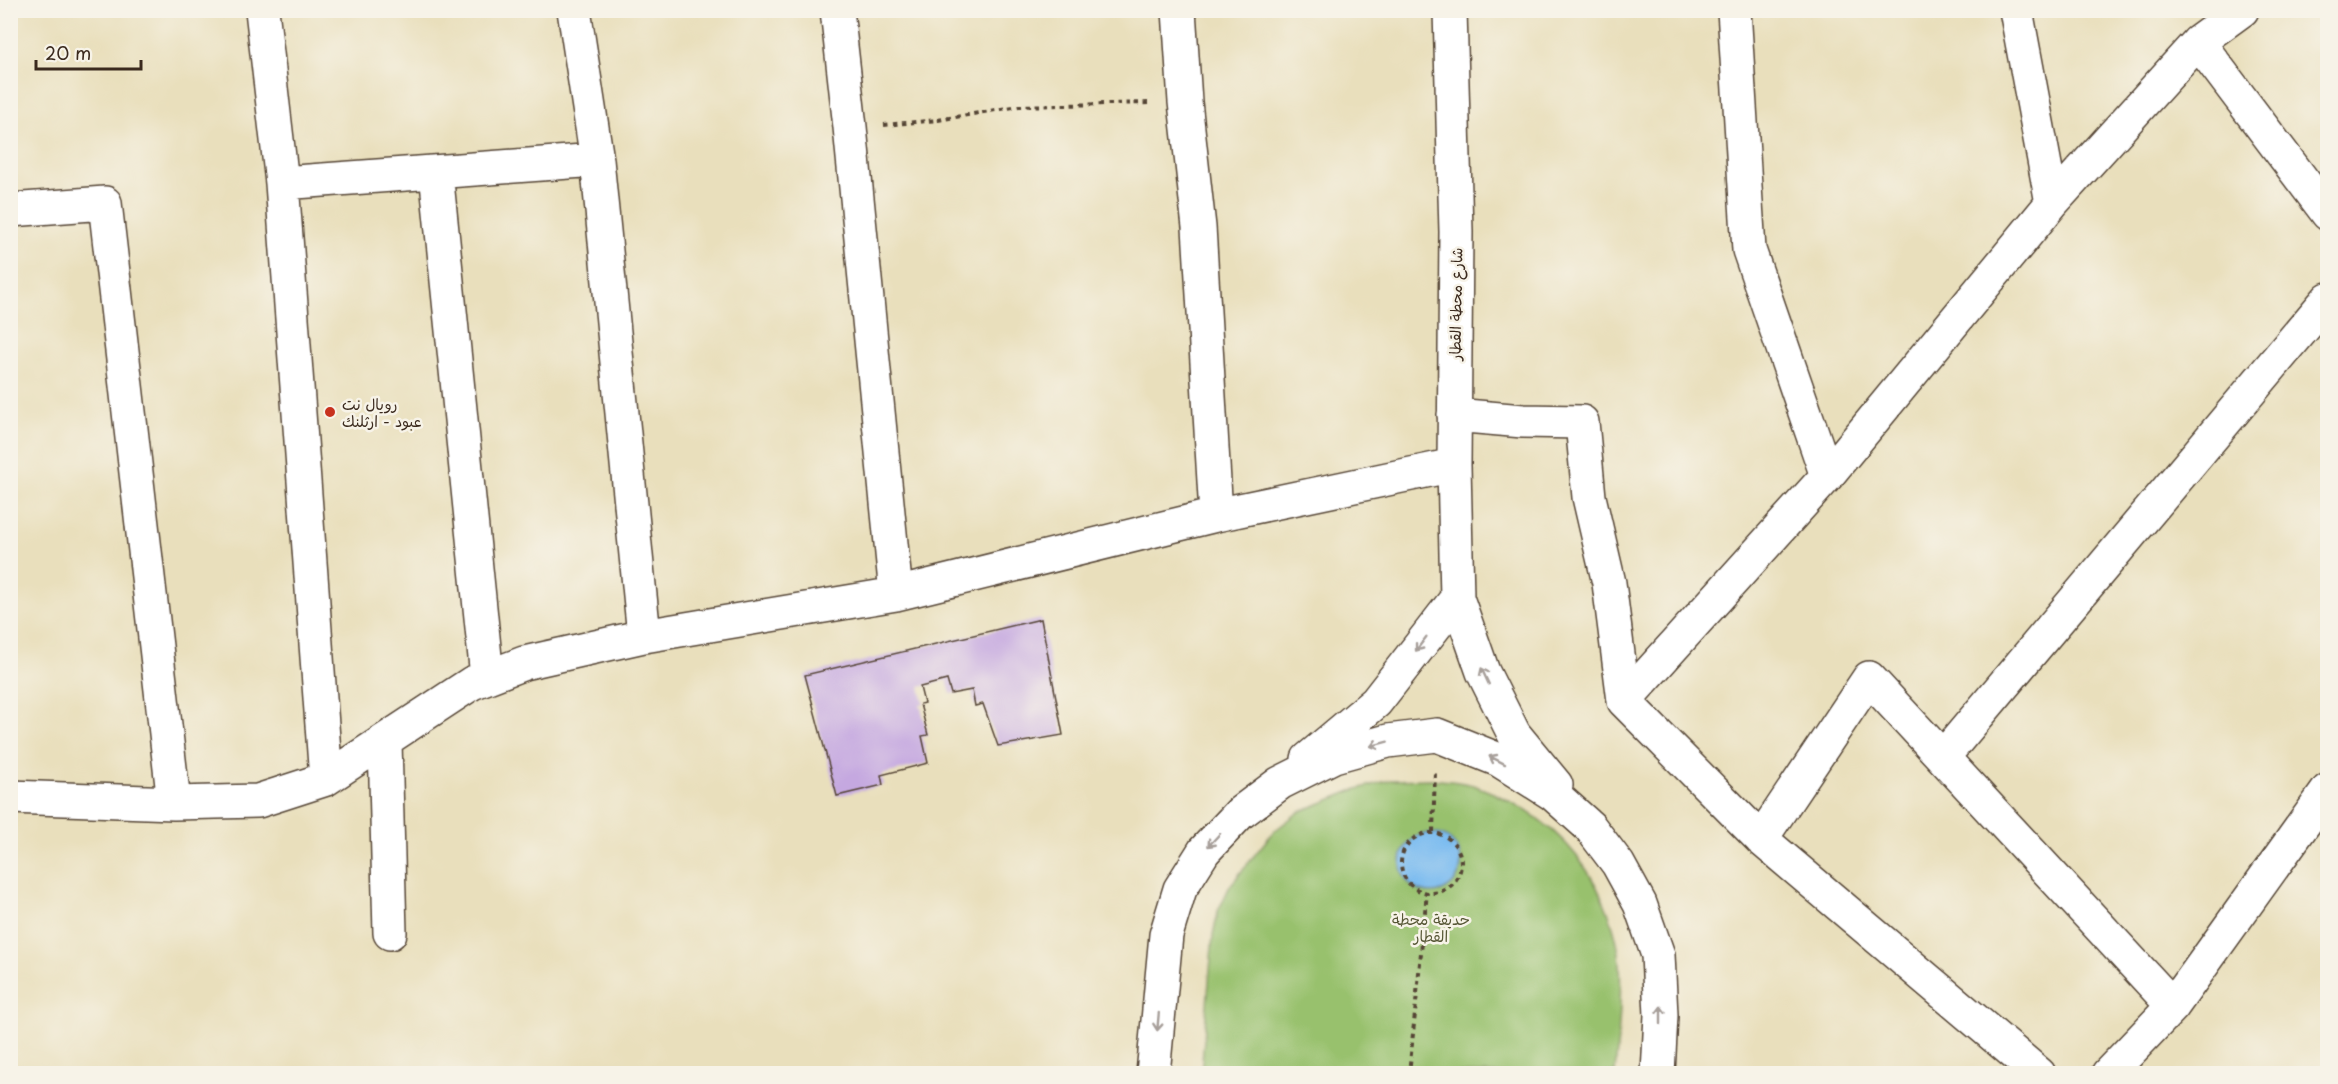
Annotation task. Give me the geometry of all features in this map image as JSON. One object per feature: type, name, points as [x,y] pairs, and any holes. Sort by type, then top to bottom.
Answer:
[{"type":"street","points":[[262,10],[282,183],[326,780]]},
{"type":"street","points":[[574,10],[597,160],[644,636]]},
{"type":"street","points":[[837,10],[896,594]]},
{"type":"street","points":[[1179,10],[1185,102],[1199,227],[1216,515]]},
{"type":"street","name":"شارع محطة القطار","points":[[1450,10],[1456,232],[1454,415],[1456,598],[1483,672],[1515,734],[1590,827]]},
{"type":"street","points":[[1734,10],[1749,250],[1827,476]]},
{"type":"street","points":[[2016,10],[2052,203]]},
{"type":"street","points":[[1624,701],[1827,476],[2052,203],[2198,42],[2242,10]]},
{"type":"street","points":[[2198,42],[2328,214]]},
{"type":"street","points":[[282,183],[597,160]]},
{"type":"street","points":[[436,172],[487,677]]},
{"type":"street","points":[[10,210],[105,203],[174,803]]},
{"type":"street","points":[[1943,757],[2328,299]]},
{"type":"street","points":[[1454,415],[1582,422],[1589,497],[1609,583],[1624,701],[1761,840],[2039,1074]]},
{"type":"street","points":[[10,797],[174,803],[258,801],[326,780],[472,683],[524,663],[644,636],[896,594],[1216,515],[1454,465]]},
{"type":"street","points":[[1153,1074],[1166,935],[1180,889],[1204,851],[1239,813],[1280,783],[1376,702],[1456,598]]},
{"type":"street","points":[[1761,840],[1869,678],[2173,1006]]},
{"type":"street","points":[[1280,783],[1334,756],[1388,741],[1437,735],[1499,760],[1553,794],[1590,827],[1618,864],[1640,904],[1658,956],[1661,1015],[1658,1074]]},
{"type":"street","points":[[385,742],[390,933]]},
{"type":"street","points":[[2108,1074],[2173,1006],[2328,790]]},
{"type":"path","points":[[850,128],[938,120],[1018,106],[1185,102]]},
{"type":"path","points":[[1433,832],[1437,735]]},
{"type":"path","points":[[1433,832],[1451,840],[1457,847],[1461,866],[1459,875],[1446,889],[1427,892],[1417,890],[1409,883],[1403,874],[1401,864],[1402,854],[1407,845],[1423,833],[1433,832]]},
{"type":"path","points":[[1409,1074],[1427,892]]},
{"type":"green space","name":"حديقة محطة القطار","points":[[1431,779],[1471,784],[1517,805],[1553,830],[1582,862],[1594,881],[1610,917],[1619,956],[1620,1005],[1615,1073],[1201,1074],[1213,935],[1218,911],[1230,886],[1273,832],[1299,812],[1354,790],[1390,780]]},
{"type":"water","points":[[1431,833],[1448,838],[1456,846],[1461,863],[1456,880],[1448,888],[1431,893],[1414,888],[1406,880],[1401,863],[1406,846],[1414,838]]},
{"type":"building","points":[[1041,619],[1063,735],[998,746],[983,704],[975,706],[972,690],[951,694],[947,680],[920,687],[924,703],[920,704],[928,735],[922,736],[928,763],[881,775],[883,785],[837,796],[805,675]]},
{"type":"place","name":"رويال نت عبود - ارثلنك","points":[[330,412]]}]
